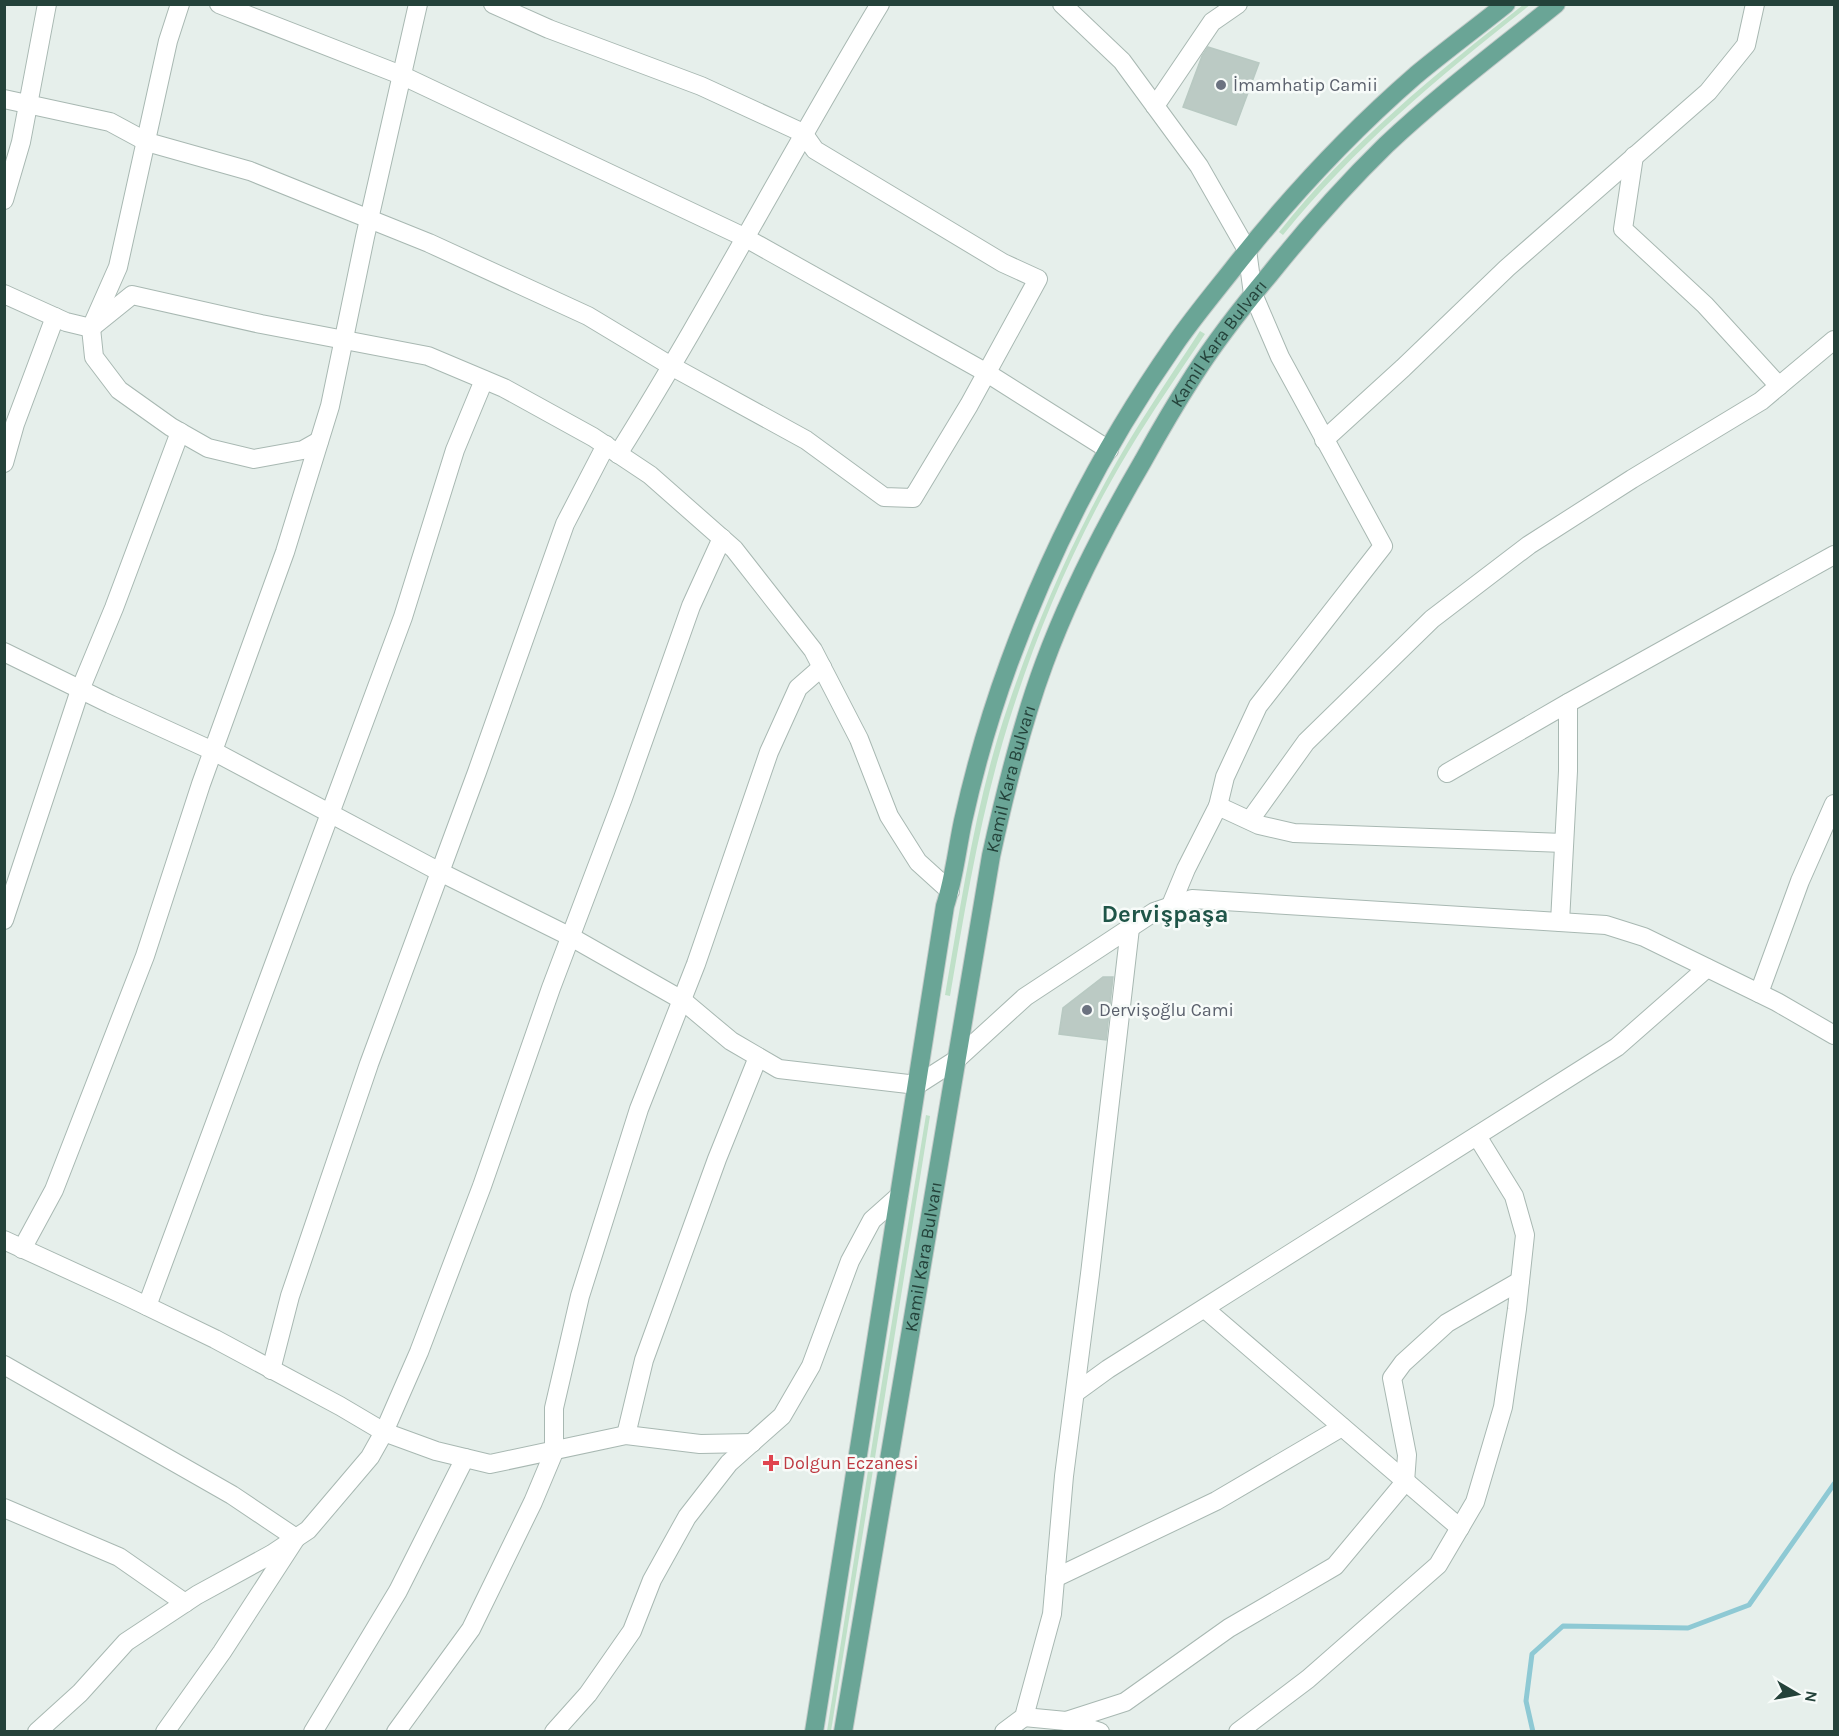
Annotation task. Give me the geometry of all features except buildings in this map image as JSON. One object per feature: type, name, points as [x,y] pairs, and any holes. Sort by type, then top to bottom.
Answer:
[{"type":"main road","name":"Kamil Kara Bulvarı","points":[[814,1731],[945,906],[973,778],[1009,664],[1038,592],[1083,498],[1147,385],[1175,343],[1247,250],[1305,183],[1417,74],[1506,4]]},
{"type":"main road","name":"Kamil Kara Bulvarı","points":[[843,1731],[978,924],[1000,815],[1044,665],[1077,583],[1129,485],[1194,375],[1253,294],[1305,231],[1386,145],[1443,95],[1556,4]]},
{"type":"street","points":[[180,4],[168,41],[118,267],[92,328],[94,357],[119,390],[180,432],[208,448],[254,459],[303,450],[319,441]]},
{"type":"street","points":[[219,4],[401,75],[744,237],[987,373],[1109,450]]},
{"type":"street","points":[[22,1249],[54,1190],[145,956],[213,751],[285,552],[330,406],[418,4]]},
{"type":"street","points":[[4,99],[110,122],[147,142],[250,171],[429,243],[588,316],[671,366],[806,440],[884,497],[913,498],[987,373],[1038,279],[1003,263],[815,150],[803,133],[701,86],[493,4]]},
{"type":"street","points":[[271,1370],[290,1296],[369,1064],[565,524],[612,449],[671,366],[803,133],[880,4]]},
{"type":"street","points":[[1155,106],[1212,22],[1238,4]]},
{"type":"street","points":[[1324,440],[1507,268],[1707,92],[1746,45],[1755,4]]},
{"type":"street","points":[[4,200],[21,142],[45,6]]},
{"type":"street","points":[[1071,8],[1122,61],[1199,166],[1247,250],[1253,294],[1280,357],[1383,546],[1258,706],[1225,777],[1218,806],[1186,869],[1171,905]]},
{"type":"street","points":[[1634,156],[1623,230],[1705,305],[1779,386]]},
{"type":"street","points":[[4,294],[55,317],[92,328]]},
{"type":"street","points":[[92,328],[132,295],[261,324],[428,356],[504,388],[612,449],[650,475],[734,549],[813,650],[859,739],[889,816],[918,862],[950,891]]},
{"type":"street","points":[[4,462],[15,424],[55,317]]},
{"type":"street","points":[[1250,820],[1306,742],[1432,619],[1529,545],[1761,401],[1834,340]]},
{"type":"street","points":[[147,1306],[403,617],[455,450],[484,380]]},
{"type":"street","points":[[4,920],[80,690],[114,608],[180,432]]},
{"type":"street","points":[[38,1731],[80,1693],[126,1642],[185,1603],[272,1554],[308,1530],[370,1457],[384,1432],[419,1352],[482,1186],[691,606],[722,538]]},
{"type":"street","points":[[1446,773],[1834,555]]},
{"type":"street","points":[[4,652],[80,690],[213,751],[440,872],[571,937],[682,1000],[730,1041],[779,1069],[917,1086],[956,1060],[1025,997],[1154,912],[1192,899],[1606,925],[1644,937],[1759,993],[1834,1035]]},
{"type":"street","points":[[396,1731],[471,1629],[533,1502],[554,1452],[554,1408],[580,1296],[639,1109],[696,964],[769,752],[798,688],[822,667]]},
{"type":"street","points":[[1560,922],[1568,771],[1568,703]]},
{"type":"street","points":[[1759,993],[1800,881],[1834,804]]},
{"type":"street","points":[[1218,806],[1259,825],[1294,833],[1564,843]]},
{"type":"street","points":[[1004,1731],[1024,1717],[1052,1614],[1064,1476],[1130,928]]},
{"type":"street","points":[[1075,1393],[1108,1369],[1617,1047],[1707,968]]},
{"type":"street","points":[[626,1435],[644,1360],[717,1159],[758,1057]]},
{"type":"street","points":[[1238,1731],[1308,1679],[1438,1565],[1475,1502],[1503,1407],[1525,1234],[1514,1196],[1477,1136]]},
{"type":"street","points":[[555,1731],[588,1694],[632,1630],[652,1580],[687,1517],[729,1463],[782,1416],[811,1366],[850,1261],[872,1220],[899,1196]]},
{"type":"street","points":[[4,1240],[147,1306],[384,1432],[436,1451],[490,1464],[626,1435],[700,1444],[752,1443]]},
{"type":"street","points":[[1066,1721],[1125,1702],[1229,1628],[1335,1566],[1406,1482],[1407,1455],[1392,1378],[1403,1363],[1447,1323],[1520,1281]]},
{"type":"street","points":[[1205,1309],[1460,1528]]},
{"type":"street","points":[[4,1365],[232,1495],[296,1538]]},
{"type":"street","points":[[1055,1578],[1216,1502],[1342,1426]]},
{"type":"street","points":[[313,1731],[398,1591],[465,1458]]},
{"type":"street","points":[[4,1508],[119,1557],[185,1603]]},
{"type":"street","points":[[165,1731],[222,1652],[296,1538]]},
{"type":"street","points":[[1024,1717],[1066,1721],[1100,1731]]},
{"type":"green space","points":[[1523,5],[1530,5],[1400,113],[1339,172],[1283,235],[1279,232],[1334,169],[1394,111]]},
{"type":"green space","points":[[1200,331],[1205,334],[1137,437],[1092,516],[1046,617],[1020,686],[999,755],[975,857],[950,996],[945,995],[978,813],[997,741],[1029,648],[1052,591],[1106,481]]},
{"type":"green space","points":[[926,1115],[930,1116],[831,1731],[827,1731],[882,1382]]},
{"type":"waterway","points":[[1533,1732],[1526,1701],[1532,1654],[1563,1626],[1688,1628],[1749,1605],[1834,1484]]},
{"type":"place","name":"İmamhatip Camii","points":[[1221,85]]},
{"type":"place","name":"Dervişoğlu Cami","points":[[1087,1010]]},
{"type":"place","name":"Dolgun Eczanesi","points":[[771,1463]]},
{"type":"district","name":"Dervişpaşa","points":[[1165,914]]}]
